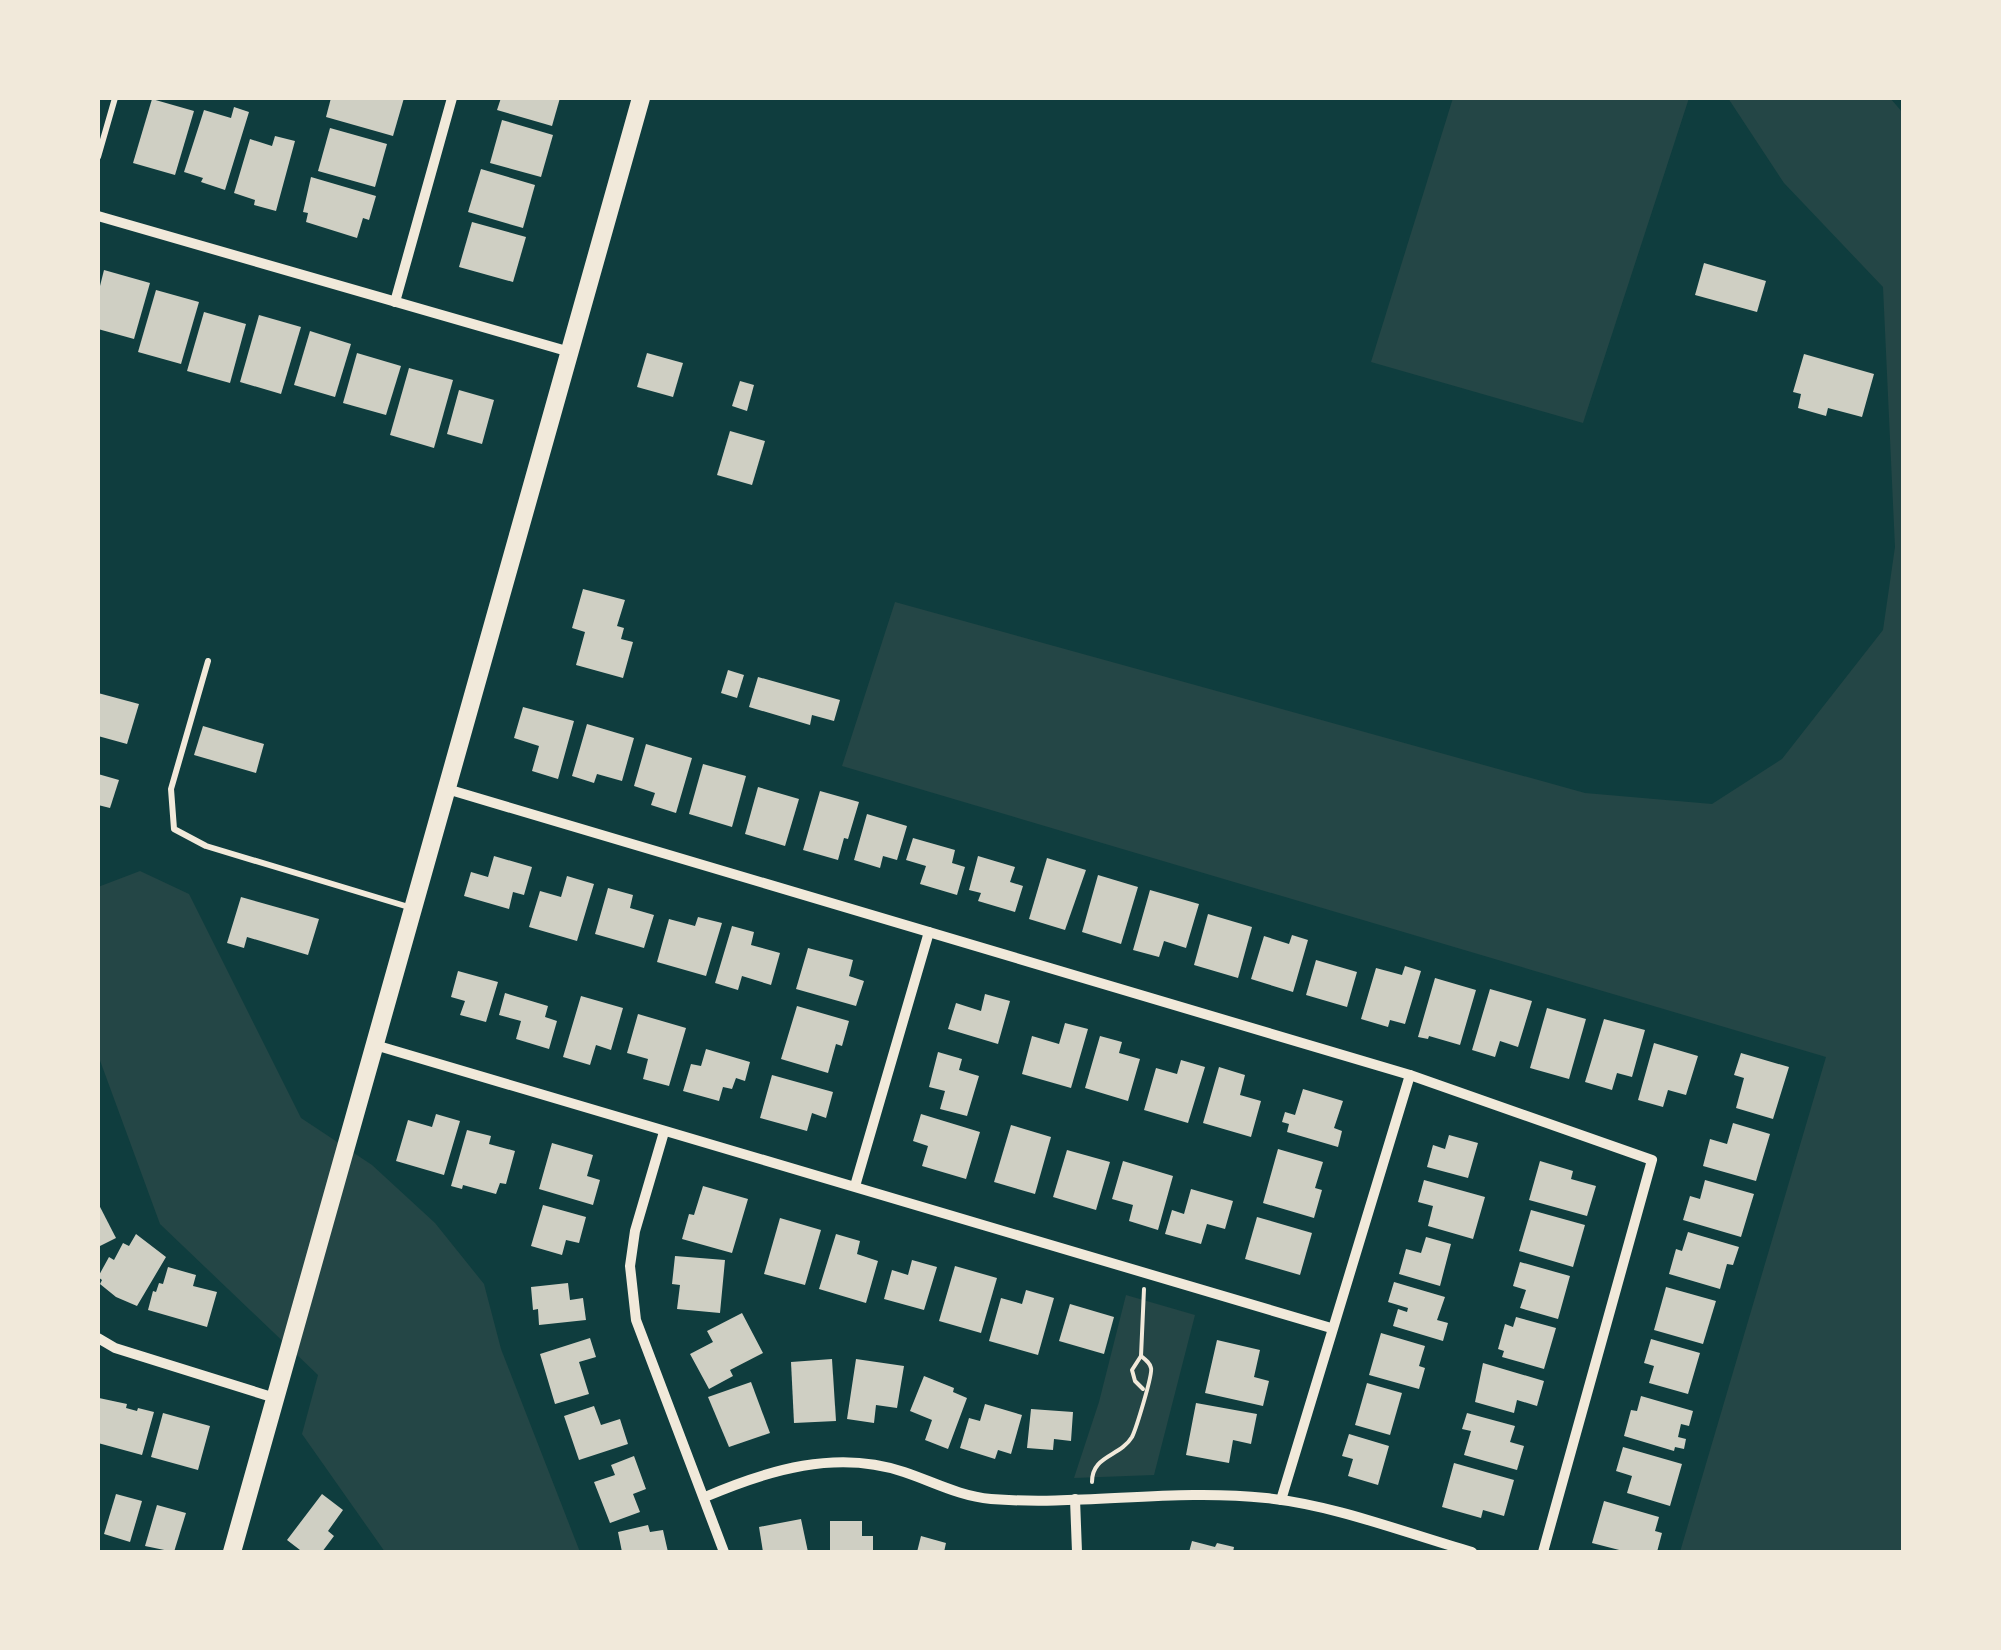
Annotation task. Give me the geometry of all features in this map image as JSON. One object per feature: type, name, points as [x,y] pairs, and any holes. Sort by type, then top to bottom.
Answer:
[{"type":"main road","points":[[232,1552],[641,98]]},
{"type":"street","points":[[395,302],[452,98]]},
{"type":"street","points":[[98,216],[570,352]]},
{"type":"street","points":[[447,790],[1410,1075],[1652,1160],[1543,1552]]},
{"type":"street","points":[[855,1186],[929,932]]},
{"type":"street","points":[[374,1045],[1331,1328]]},
{"type":"street","points":[[1281,1500],[1410,1075]]},
{"type":"street","points":[[664,1132],[635,1231],[630,1266],[632,1296],[644,1343],[724,1552]]},
{"type":"street","points":[[98,1338],[115,1348],[275,1398]]},
{"type":"street","points":[[705,1497],[739,1482],[802,1464],[854,1462],[905,1472],[976,1497],[1205,1495],[1281,1500],[1472,1552]]},
{"type":"street","points":[[1076,1499],[1077,1552]]},
{"type":"lane","points":[[98,157],[115,98]]},
{"type":"lane","points":[[208,662],[171,788],[174,830],[206,846],[413,908]]},
{"type":"path","points":[[1145,1274],[1141,1356],[1132,1370],[1135,1381],[1145,1390]]},
{"type":"path","points":[[1092,1498],[1095,1468],[1132,1438],[1152,1370],[1141,1356]]},
{"type":"shaded area","points":[[1453,98],[1689,98],[1583,423],[1371,362]]},
{"type":"shaded area","points":[[1728,98],[1890,98],[1903,113],[1903,1552],[1680,1552],[1826,1057],[842,766],[895,602],[1585,793],[1712,804],[1782,759],[1883,630],[1895,547],[1883,287],[1784,183]]},
{"type":"shaded area","points":[[140,871],[189,894],[301,1118],[372,1165],[435,1223],[484,1284],[501,1349],[580,1552],[385,1552],[302,1434],[318,1375],[160,1224],[98,1055],[98,887]]},
{"type":"shaded area","points":[[1126,1295],[1195,1315],[1154,1475],[1074,1478],[1099,1402]]},
{"type":"building","points":[[331,98],[404,98],[393,136],[326,117]]},
{"type":"building","points":[[501,98],[560,98],[552,126],[497,110]]},
{"type":"building","points":[[152,99],[194,111],[175,175],[133,163]]},
{"type":"building","points":[[234,107],[249,112],[225,190],[184,172],[204,110],[231,118]]},
{"type":"building","points":[[502,120],[553,135],[541,177],[490,163]]},
{"type":"building","points":[[330,128],[387,144],[375,187],[318,171]]},
{"type":"building","points":[[275,136],[295,141],[276,211],[254,205],[255,200],[234,193],[250,139],[272,146]]},
{"type":"building","points":[[481,169],[535,185],[523,228],[468,212]]},
{"type":"building","points":[[311,177],[376,196],[369,220],[363,218],[357,238],[306,222],[308,213],[303,212]]},
{"type":"building","points":[[472,222],[526,237],[513,282],[459,267]]},
{"type":"building","points":[[1704,263],[1766,281],[1757,312],[1695,295]]},
{"type":"building","points":[[104,270],[150,283],[134,339],[98,329],[98,294]]},
{"type":"building","points":[[156,290],[199,302],[181,364],[138,352]]},
{"type":"building","points":[[204,312],[246,324],[230,383],[187,371]]},
{"type":"building","points":[[259,315],[301,327],[281,394],[240,382]]},
{"type":"building","points":[[310,331],[351,344],[335,397],[294,385]]},
{"type":"building","points":[[357,353],[401,366],[386,415],[343,403]]},
{"type":"building","points":[[647,353],[683,363],[673,397],[637,387]]},
{"type":"building","points":[[1804,354],[1874,374],[1862,417],[1828,408],[1826,416],[1798,408],[1801,394],[1793,392]]},
{"type":"building","points":[[409,368],[453,380],[434,448],[390,435]]},
{"type":"building","points":[[740,381],[754,385],[747,411],[732,406]]},
{"type":"building","points":[[459,390],[494,400],[482,444],[447,434]]},
{"type":"building","points":[[730,431],[765,441],[752,485],[717,475]]},
{"type":"building","points":[[583,589],[625,600],[617,626],[624,628],[621,639],[633,642],[623,678],[576,665],[585,632],[572,628]]},
{"type":"building","points":[[728,670],[744,675],[737,698],[721,693]]},
{"type":"building","points":[[758,677],[840,700],[834,721],[812,715],[810,725],[749,707]]},
{"type":"building","points":[[98,693],[139,704],[127,744],[98,736]]},
{"type":"building","points":[[523,707],[574,721],[558,779],[532,771],[539,746],[514,738]]},
{"type":"building","points":[[587,724],[634,738],[622,781],[597,774],[594,783],[572,776]]},
{"type":"building","points":[[203,726],[264,744],[256,773],[194,755]]},
{"type":"building","points":[[646,744],[692,758],[676,813],[651,805],[655,793],[634,786]]},
{"type":"building","points":[[703,764],[746,776],[732,827],[689,814]]},
{"type":"building","points":[[98,774],[119,780],[110,808],[98,805]]},
{"type":"building","points":[[758,787],[799,799],[785,846],[745,834]]},
{"type":"building","points":[[820,791],[859,802],[838,860],[803,850]]},
{"type":"building","points":[[867,814],[907,826],[897,860],[883,856],[880,868],[854,860]]},
{"type":"building","points":[[913,838],[955,850],[952,863],[965,867],[957,895],[920,884],[926,866],[906,860]]},
{"type":"building","points":[[494,856],[532,867],[524,895],[513,892],[509,909],[464,896],[471,872],[488,877]]},
{"type":"building","points":[[978,856],[1015,867],[1010,882],[1023,886],[1015,912],[978,901],[981,893],[969,890]]},
{"type":"building","points":[[1047,858],[1086,870],[1065,930],[1029,919]]},
{"type":"building","points":[[1098,875],[1138,887],[1121,944],[1082,932]]},
{"type":"building","points":[[567,876],[594,884],[577,941],[529,927],[540,891],[561,897]]},
{"type":"building","points":[[608,888],[633,895],[630,908],[654,915],[644,948],[595,934]]},
{"type":"building","points":[[1150,890],[1199,904],[1186,948],[1164,941],[1159,957],[1133,950]]},
{"type":"building","points":[[241,897],[319,919],[308,955],[247,937],[244,948],[227,943]]},
{"type":"building","points":[[1208,914],[1252,927],[1238,978],[1194,965]]},
{"type":"building","points":[[698,917],[722,923],[706,976],[657,962],[669,919],[695,926]]},
{"type":"building","points":[[732,926],[754,932],[751,945],[780,953],[771,985],[742,976],[738,990],[715,983]]},
{"type":"building","points":[[1292,935],[1308,940],[1293,992],[1251,979],[1264,936],[1289,944]]},
{"type":"building","points":[[808,948],[853,960],[849,976],[864,981],[856,1006],[796,989]]},
{"type":"building","points":[[1316,960],[1357,972],[1347,1007],[1306,995]]},
{"type":"building","points":[[1405,966],[1421,971],[1405,1024],[1390,1020],[1388,1027],[1361,1019],[1376,968],[1402,975]]},
{"type":"building","points":[[458,971],[498,982],[486,1022],[460,1015],[465,1001],[451,997]]},
{"type":"building","points":[[1435,978],[1476,990],[1460,1045],[1429,1036],[1418,1037]]},
{"type":"building","points":[[1490,989],[1532,1001],[1518,1047],[1500,1041],[1495,1057],[1472,1050]]},
{"type":"building","points":[[505,993],[548,1006],[545,1017],[557,1021],[549,1049],[516,1039],[521,1021],[499,1015]]},
{"type":"building","points":[[985,994],[1010,1001],[998,1044],[948,1029],[956,1003],[981,1011]]},
{"type":"building","points":[[581,996],[623,1008],[611,1050],[596,1045],[590,1065],[563,1057]]},
{"type":"building","points":[[797,1006],[849,1021],[842,1046],[836,1044],[828,1073],[781,1059]]},
{"type":"building","points":[[1547,1008],[1586,1019],[1569,1079],[1530,1068]]},
{"type":"building","points":[[638,1014],[686,1028],[669,1086],[643,1079],[648,1059],[627,1053]]},
{"type":"building","points":[[1604,1019],[1645,1030],[1632,1077],[1617,1073],[1612,1090],[1585,1082]]},
{"type":"building","points":[[1065,1023],[1088,1029],[1071,1088],[1022,1074],[1032,1036],[1059,1044]]},
{"type":"building","points":[[1100,1036],[1122,1042],[1119,1053],[1140,1059],[1128,1101],[1085,1088]]},
{"type":"building","points":[[1654,1043],[1698,1056],[1686,1095],[1668,1090],[1663,1107],[1638,1100]]},
{"type":"building","points":[[706,1049],[750,1062],[745,1081],[736,1078],[732,1089],[723,1087],[719,1101],[683,1091],[691,1064],[701,1066]]},
{"type":"building","points":[[938,1052],[962,1059],[959,1070],[979,1076],[967,1116],[940,1109],[945,1091],[929,1087]]},
{"type":"building","points":[[1741,1053],[1789,1067],[1773,1119],[1736,1108],[1744,1078],[1734,1075]]},
{"type":"building","points":[[1181,1060],[1205,1067],[1188,1123],[1144,1110],[1156,1068],[1177,1074]]},
{"type":"building","points":[[1219,1067],[1245,1075],[1240,1095],[1261,1101],[1251,1137],[1203,1123]]},
{"type":"building","points":[[772,1075],[833,1092],[826,1118],[812,1113],[807,1131],[760,1118]]},
{"type":"building","points":[[1303,1089],[1343,1101],[1334,1128],[1342,1131],[1338,1147],[1287,1132],[1289,1124],[1282,1122],[1285,1112],[1295,1115]]},
{"type":"building","points":[[436,1114],[460,1121],[444,1175],[396,1161],[408,1120],[432,1127]]},
{"type":"building","points":[[921,1114],[980,1132],[966,1179],[922,1166],[928,1146],[913,1141]]},
{"type":"building","points":[[1733,1123],[1770,1134],[1756,1181],[1703,1166],[1710,1139],[1727,1144]]},
{"type":"building","points":[[1011,1125],[1051,1137],[1035,1194],[994,1182]]},
{"type":"building","points":[[467,1130],[491,1136],[489,1144],[515,1151],[506,1184],[500,1183],[496,1194],[463,1185],[462,1189],[451,1186]]},
{"type":"building","points":[[1449,1135],[1478,1143],[1468,1178],[1427,1167],[1433,1145],[1445,1149]]},
{"type":"building","points":[[552,1143],[593,1155],[587,1176],[600,1180],[593,1205],[539,1189]]},
{"type":"building","points":[[1278,1149],[1323,1162],[1315,1188],[1322,1190],[1314,1218],[1263,1203]]},
{"type":"building","points":[[1067,1150],[1110,1162],[1096,1210],[1053,1197]]},
{"type":"building","points":[[1123,1161],[1173,1176],[1158,1230],[1129,1221],[1133,1205],[1112,1199]]},
{"type":"building","points":[[1540,1161],[1573,1171],[1571,1179],[1596,1186],[1587,1216],[1529,1200]]},
{"type":"building","points":[[1424,1180],[1485,1197],[1473,1239],[1428,1226],[1433,1206],[1418,1202]]},
{"type":"building","points":[[1705,1180],[1754,1194],[1741,1237],[1683,1220],[1690,1196],[1700,1199]]},
{"type":"building","points":[[703,1186],[748,1199],[732,1253],[682,1239]]},
{"type":"building","points":[[1191,1189],[1233,1201],[1225,1229],[1207,1224],[1201,1244],[1165,1234],[1172,1210],[1184,1214]]},
{"type":"building","points":[[98,1203],[116,1238],[98,1247]]},
{"type":"building","points":[[543,1205],[586,1217],[579,1243],[566,1240],[562,1255],[531,1246]]},
{"type":"building","points":[[1531,1210],[1585,1225],[1573,1267],[1519,1251]]},
{"type":"building","points":[[1257,1217],[1312,1233],[1300,1275],[1245,1259]]},
{"type":"building","points":[[780,1218],[821,1230],[805,1285],[764,1274]]},
{"type":"building","points":[[1688,1232],[1739,1247],[1733,1265],[1727,1264],[1720,1289],[1669,1274],[1676,1249],[1682,1251]]},
{"type":"building","points":[[136,1234],[166,1257],[137,1306],[116,1297],[100,1284],[102,1280],[98,1277],[109,1257],[114,1260],[123,1243],[129,1246]]},
{"type":"building","points":[[836,1234],[860,1241],[857,1254],[878,1261],[866,1303],[819,1289]]},
{"type":"building","points":[[1426,1237],[1451,1244],[1440,1286],[1399,1274],[1406,1249],[1421,1253]]},
{"type":"building","points":[[675,1256],[725,1260],[720,1313],[677,1309],[680,1285],[672,1284]]},
{"type":"building","points":[[912,1260],[937,1267],[924,1310],[884,1299],[892,1270],[908,1275]]},
{"type":"building","points":[[1520,1262],[1570,1276],[1558,1319],[1520,1308],[1526,1290],[1513,1286]]},
{"type":"building","points":[[955,1266],[997,1278],[981,1333],[939,1321]]},
{"type":"building","points":[[168,1267],[196,1275],[193,1286],[217,1292],[207,1327],[148,1310],[153,1291],[159,1283],[163,1284]]},
{"type":"building","points":[[1394,1282],[1445,1297],[1437,1320],[1448,1323],[1443,1341],[1393,1326],[1398,1309],[1407,1312],[1408,1308],[1388,1302]]},
{"type":"building","points":[[568,1283],[570,1300],[583,1298],[586,1320],[539,1325],[531,1287]]},
{"type":"building","points":[[1666,1287],[1716,1301],[1703,1344],[1654,1330]]},
{"type":"building","points":[[1026,1290],[1054,1298],[1038,1355],[989,1341],[1001,1298],[1022,1304]]},
{"type":"building","points":[[1070,1304],[1114,1317],[1104,1354],[1059,1341]]},
{"type":"building","points":[[742,1313],[763,1353],[730,1370],[733,1376],[709,1389],[690,1354],[713,1342],[707,1331]]},
{"type":"building","points":[[1516,1317],[1556,1328],[1544,1369],[1502,1357],[1504,1351],[1498,1349],[1505,1324],[1513,1327]]},
{"type":"building","points":[[1381,1333],[1425,1346],[1419,1366],[1425,1368],[1419,1389],[1369,1375]]},
{"type":"building","points":[[590,1338],[596,1357],[579,1362],[589,1394],[555,1404],[540,1354]]},
{"type":"building","points":[[1651,1339],[1700,1353],[1688,1394],[1649,1383],[1654,1366],[1644,1363]]},
{"type":"building","points":[[1217,1340],[1260,1350],[1254,1377],[1269,1381],[1263,1406],[1205,1393]]},
{"type":"building","points":[[832,1359],[836,1421],[794,1423],[791,1362]]},
{"type":"building","points":[[856,1359],[904,1366],[897,1408],[876,1405],[874,1423],[847,1419]]},
{"type":"building","points":[[1483,1363],[1544,1381],[1537,1406],[1517,1400],[1514,1413],[1475,1402]]},
{"type":"building","points":[[924,1376],[967,1398],[948,1449],[925,1440],[932,1420],[910,1411]]},
{"type":"building","points":[[751,1382],[770,1433],[729,1447],[708,1397]]},
{"type":"building","points":[[1367,1383],[1402,1393],[1390,1435],[1355,1425]]},
{"type":"building","points":[[1641,1396],[1693,1411],[1689,1426],[1681,1424],[1678,1437],[1686,1439],[1684,1449],[1675,1447],[1674,1451],[1624,1436],[1631,1410],[1637,1411]]},
{"type":"building","points":[[99,1398],[127,1404],[126,1408],[137,1411],[138,1408],[154,1412],[142,1455],[98,1443]]},
{"type":"building","points":[[1196,1403],[1257,1414],[1251,1444],[1233,1440],[1229,1463],[1186,1455]]},
{"type":"building","points":[[985,1404],[1022,1415],[1011,1454],[998,1450],[995,1459],[960,1448],[969,1418],[980,1421]]},
{"type":"building","points":[[594,1406],[601,1425],[620,1419],[628,1444],[579,1460],[564,1416]]},
{"type":"building","points":[[1031,1409],[1073,1412],[1071,1441],[1054,1439],[1053,1450],[1027,1448]]},
{"type":"building","points":[[163,1413],[210,1426],[198,1470],[151,1457]]},
{"type":"building","points":[[1467,1413],[1515,1426],[1510,1442],[1524,1446],[1517,1470],[1464,1455],[1471,1431],[1462,1429]]},
{"type":"building","points":[[1349,1434],[1389,1446],[1378,1485],[1348,1476],[1353,1459],[1342,1456]]},
{"type":"building","points":[[1623,1447],[1682,1464],[1670,1506],[1627,1493],[1632,1476],[1616,1471]]},
{"type":"building","points":[[634,1456],[646,1489],[633,1494],[640,1512],[610,1523],[594,1482],[615,1475],[611,1465]]},
{"type":"building","points":[[1454,1463],[1514,1480],[1504,1516],[1483,1510],[1481,1518],[1442,1507]]},
{"type":"building","points":[[116,1494],[142,1501],[130,1542],[104,1534]]},
{"type":"building","points":[[322,1494],[343,1510],[328,1531],[334,1536],[322,1552],[298,1552],[287,1540]]},
{"type":"building","points":[[1604,1501],[1659,1517],[1655,1531],[1662,1533],[1657,1552],[1627,1552],[1592,1543]]},
{"type":"building","points":[[157,1505],[186,1513],[174,1552],[145,1546]]},
{"type":"building","points":[[801,1519],[808,1552],[763,1552],[759,1527]]},
{"type":"building","points":[[830,1521],[862,1521],[862,1536],[873,1536],[873,1552],[830,1552]]},
{"type":"building","points":[[648,1525],[650,1532],[663,1530],[668,1552],[622,1552],[618,1532]]},
{"type":"building","points":[[921,1536],[946,1543],[944,1552],[917,1552]]},
{"type":"building","points":[[1192,1541],[1234,1547],[1233,1552],[1189,1552]]}]
